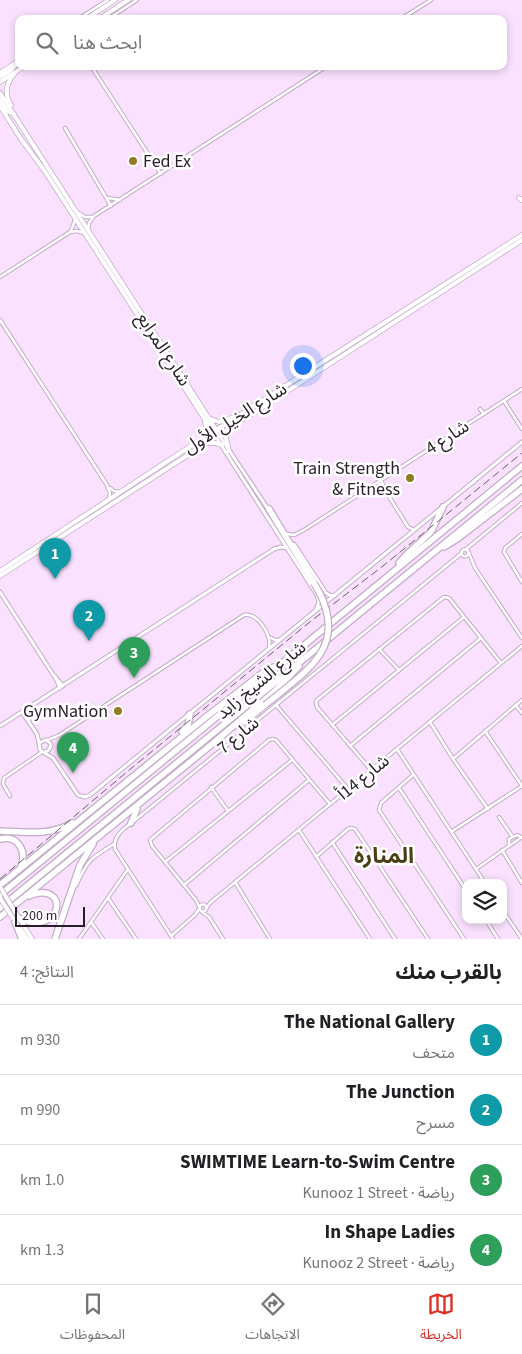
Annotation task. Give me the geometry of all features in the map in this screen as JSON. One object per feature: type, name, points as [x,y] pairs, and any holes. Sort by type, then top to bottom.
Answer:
[{"type":"highway","name":"شارع الشيخ زايد","points":[[0,896],[522,466]]},
{"type":"highway","name":"شارع الشيخ زايد","points":[[0,908],[522,480]]},
{"type":"highway","points":[[437,550],[454,542],[522,489]]},
{"type":"highway","points":[[397,568],[403,558],[431,532],[443,507]]},
{"type":"highway","points":[[211,745],[231,732],[310,668],[319,658],[325,646],[329,628],[324,602],[269,509]]},
{"type":"highway","points":[[0,917],[211,745],[285,681],[304,659]]},
{"type":"highway","points":[[0,886],[160,754],[265,672],[277,667]]},
{"type":"highway","points":[[160,754],[186,729],[190,714]]},
{"type":"highway","points":[[132,822],[136,810],[150,795]]},
{"type":"highway","points":[[0,832],[45,832],[58,830],[70,825],[98,805]]},
{"type":"highway","points":[[56,939],[82,860],[90,847],[102,834]]},
{"type":"highway","points":[[0,839],[10,838],[20,845],[24,857],[21,868]]},
{"type":"highway","points":[[21,900],[37,893],[51,897],[56,903],[58,911],[56,920],[52,925]]},
{"type":"highway","points":[[16,918],[35,930]]},
{"type":"highway","points":[[16,918],[22,939]]},
{"type":"main road","points":[[92,15],[116,0]]},
{"type":"main road","points":[[105,15],[128,0]]},
{"type":"main road","points":[[0,68],[15,62]]},
{"type":"main road","points":[[0,73],[15,64]]},
{"type":"main road","points":[[0,77],[15,66]]},
{"type":"main road","points":[[0,82],[20,70]]},
{"type":"main road","points":[[14,114],[6,92],[9,81],[15,73]]},
{"type":"main road","name":"شارع المرابع","points":[[0,93],[216,434]]},
{"type":"main road","points":[[0,100],[7,111],[14,114]]},
{"type":"main road","name":"شارع المرابع","points":[[1,108],[87,233]]},
{"type":"main road","name":"شارع الخيل الأول","points":[[0,571],[216,434],[239,416],[522,235]]},
{"type":"main road","name":"شارع الخيل الأول","points":[[216,434],[229,429],[522,240]]},
{"type":"main road","points":[[222,446],[204,441],[207,430],[206,417],[220,422],[239,416]]},
{"type":"main road","points":[[229,429],[226,438],[229,451]]},
{"type":"main road","name":"شارع الخيل الأول","points":[[0,576],[204,441]]},
{"type":"main road","points":[[0,886],[27,939]]},
{"type":"main road","points":[[0,896],[32,939]]},
{"type":"street","points":[[84,15],[108,0]]},
{"type":"street","points":[[114,15],[137,0]]},
{"type":"street","points":[[407,15],[431,0]]},
{"type":"street","points":[[94,70],[161,174]]},
{"type":"street","points":[[73,206],[82,216],[88,218],[105,210],[322,70]]},
{"type":"street","points":[[65,128],[112,205]]},
{"type":"street","points":[[108,198],[121,200]]},
{"type":"street","points":[[105,210],[108,198]]},
{"type":"street","points":[[70,232],[79,231],[87,233],[89,223],[94,216]]},
{"type":"street","points":[[0,277],[70,232],[74,226],[75,218]]},
{"type":"street","points":[[0,320],[107,485],[114,492],[122,492]]},
{"type":"street","name":"شارع 4","points":[[296,535],[522,389]]},
{"type":"street","points":[[504,401],[522,428]]},
{"type":"street","points":[[480,409],[484,414]]},
{"type":"street","name":"شارع المرابع","points":[[216,434],[317,594]]},
{"type":"street","name":"شارع المرابع","points":[[216,434],[294,544],[325,592]]},
{"type":"street","points":[[37,734],[50,746],[53,758],[76,792],[82,797],[90,796],[522,442]]},
{"type":"street","points":[[438,443],[444,444]]},
{"type":"street","points":[[379,481],[408,527],[408,536]]},
{"type":"street","points":[[107,485],[110,493],[107,502]]},
{"type":"street","points":[[522,503],[465,550],[469,552],[471,560],[522,638]]},
{"type":"street","points":[[312,518],[315,523]]},
{"type":"street","points":[[408,527],[415,530]]},
{"type":"street","points":[[287,534],[296,535],[294,544]]},
{"type":"street","points":[[522,534],[504,551],[505,556],[522,582]]},
{"type":"street","points":[[274,549],[279,543],[279,535]]},
{"type":"street","points":[[465,557],[472,545]]},
{"type":"street","points":[[0,726],[274,549],[281,546],[287,548]]},
{"type":"street","name":"شارع 7","points":[[66,906],[86,865],[92,858],[114,844],[118,834],[465,550]]},
{"type":"street","points":[[462,553],[471,560]]},
{"type":"street","name":"شارع 7","points":[[456,559],[465,557]]},
{"type":"street","points":[[225,580],[233,581]]},
{"type":"street","points":[[0,592],[61,687]]},
{"type":"street","points":[[317,594],[323,596],[325,592],[331,596],[336,595]]},
{"type":"street","points":[[316,611],[319,602],[317,594]]},
{"type":"street","points":[[370,771],[316,706],[318,700],[380,648],[441,598],[448,598],[502,662]]},
{"type":"street","points":[[34,756],[39,745],[45,740],[58,736],[244,615],[256,618],[270,644],[268,650]]},
{"type":"street","points":[[332,726],[465,617]]},
{"type":"street","points":[[162,621],[167,624]]},
{"type":"street","points":[[266,634],[275,640],[282,639]]},
{"type":"street","points":[[350,747],[482,638]]},
{"type":"street","points":[[122,647],[124,652]]},
{"type":"street","name":"شارع 14أ","points":[[202,912],[211,902],[522,647]]},
{"type":"street","points":[[380,648],[398,671]]},
{"type":"street","points":[[452,758],[522,700]]},
{"type":"street","points":[[277,703],[348,790]]},
{"type":"street","points":[[516,705],[522,713]]},
{"type":"street","points":[[23,711],[37,734],[39,745],[44,752],[53,758]]},
{"type":"street","points":[[429,723],[487,810]]},
{"type":"street","points":[[452,833],[522,787],[484,731]]},
{"type":"street","points":[[10,796],[3,784],[4,778],[34,756],[44,752],[58,736]]},
{"type":"street","points":[[209,917],[202,912],[196,900],[152,846],[150,842],[152,837],[269,740],[275,740],[329,805]]},
{"type":"street","points":[[396,749],[482,879]]},
{"type":"street","points":[[166,863],[292,759]]},
{"type":"street","points":[[414,776],[380,803],[379,811],[464,939]]},
{"type":"street","points":[[183,884],[309,781]]},
{"type":"street","points":[[210,788],[229,811]]},
{"type":"street","points":[[398,788],[462,884]]},
{"type":"street","points":[[499,817],[512,836]]},
{"type":"street","points":[[315,856],[349,828],[356,830],[428,939]]},
{"type":"street","points":[[298,830],[368,938]]},
{"type":"street","points":[[512,836],[522,837]]},
{"type":"street","points":[[509,845],[512,836]]},
{"type":"street","points":[[475,868],[522,837]]},
{"type":"street","points":[[331,843],[395,939]]},
{"type":"street","points":[[114,844],[118,854],[173,939]]},
{"type":"street","points":[[105,850],[118,854]]},
{"type":"street","points":[[501,851],[522,883]]},
{"type":"street","points":[[79,939],[129,871]]},
{"type":"street","points":[[518,877],[522,874]]},
{"type":"street","points":[[234,883],[270,939]]},
{"type":"street","points":[[108,899],[136,939]]},
{"type":"street","points":[[196,900],[206,908],[209,917],[223,939]]},
{"type":"street","name":"شارع 14أ","points":[[203,905],[211,902]]},
{"type":"street","points":[[170,935],[195,915],[203,905]]},
{"type":"street","points":[[195,915],[202,912]]},
{"type":"street","points":[[507,917],[522,939]]},
{"type":"street","points":[[90,923],[97,929],[103,939]]},
{"type":"street","points":[[489,924],[498,939]]},
{"type":"railway","points":[[0,879],[311,621],[383,566],[522,453]]},
{"type":"place","name":"Fed Ex","points":[[133,161]]},
{"type":"place","name":"Train Strength & Fitness","points":[[410,478]]},
{"type":"place","name":"The National Gallery","points":[[55,579]]},
{"type":"place","name":"The Junction","points":[[89,641]]},
{"type":"place","name":"SWIMTIME Learn-to-Swim Centre","points":[[134,678]]},
{"type":"place","name":"GymNation","points":[[118,711]]},
{"type":"place","name":"In Shape Ladies","points":[[73,773]]},
{"type":"district","name":"المنارة","points":[[384,855]]}]
